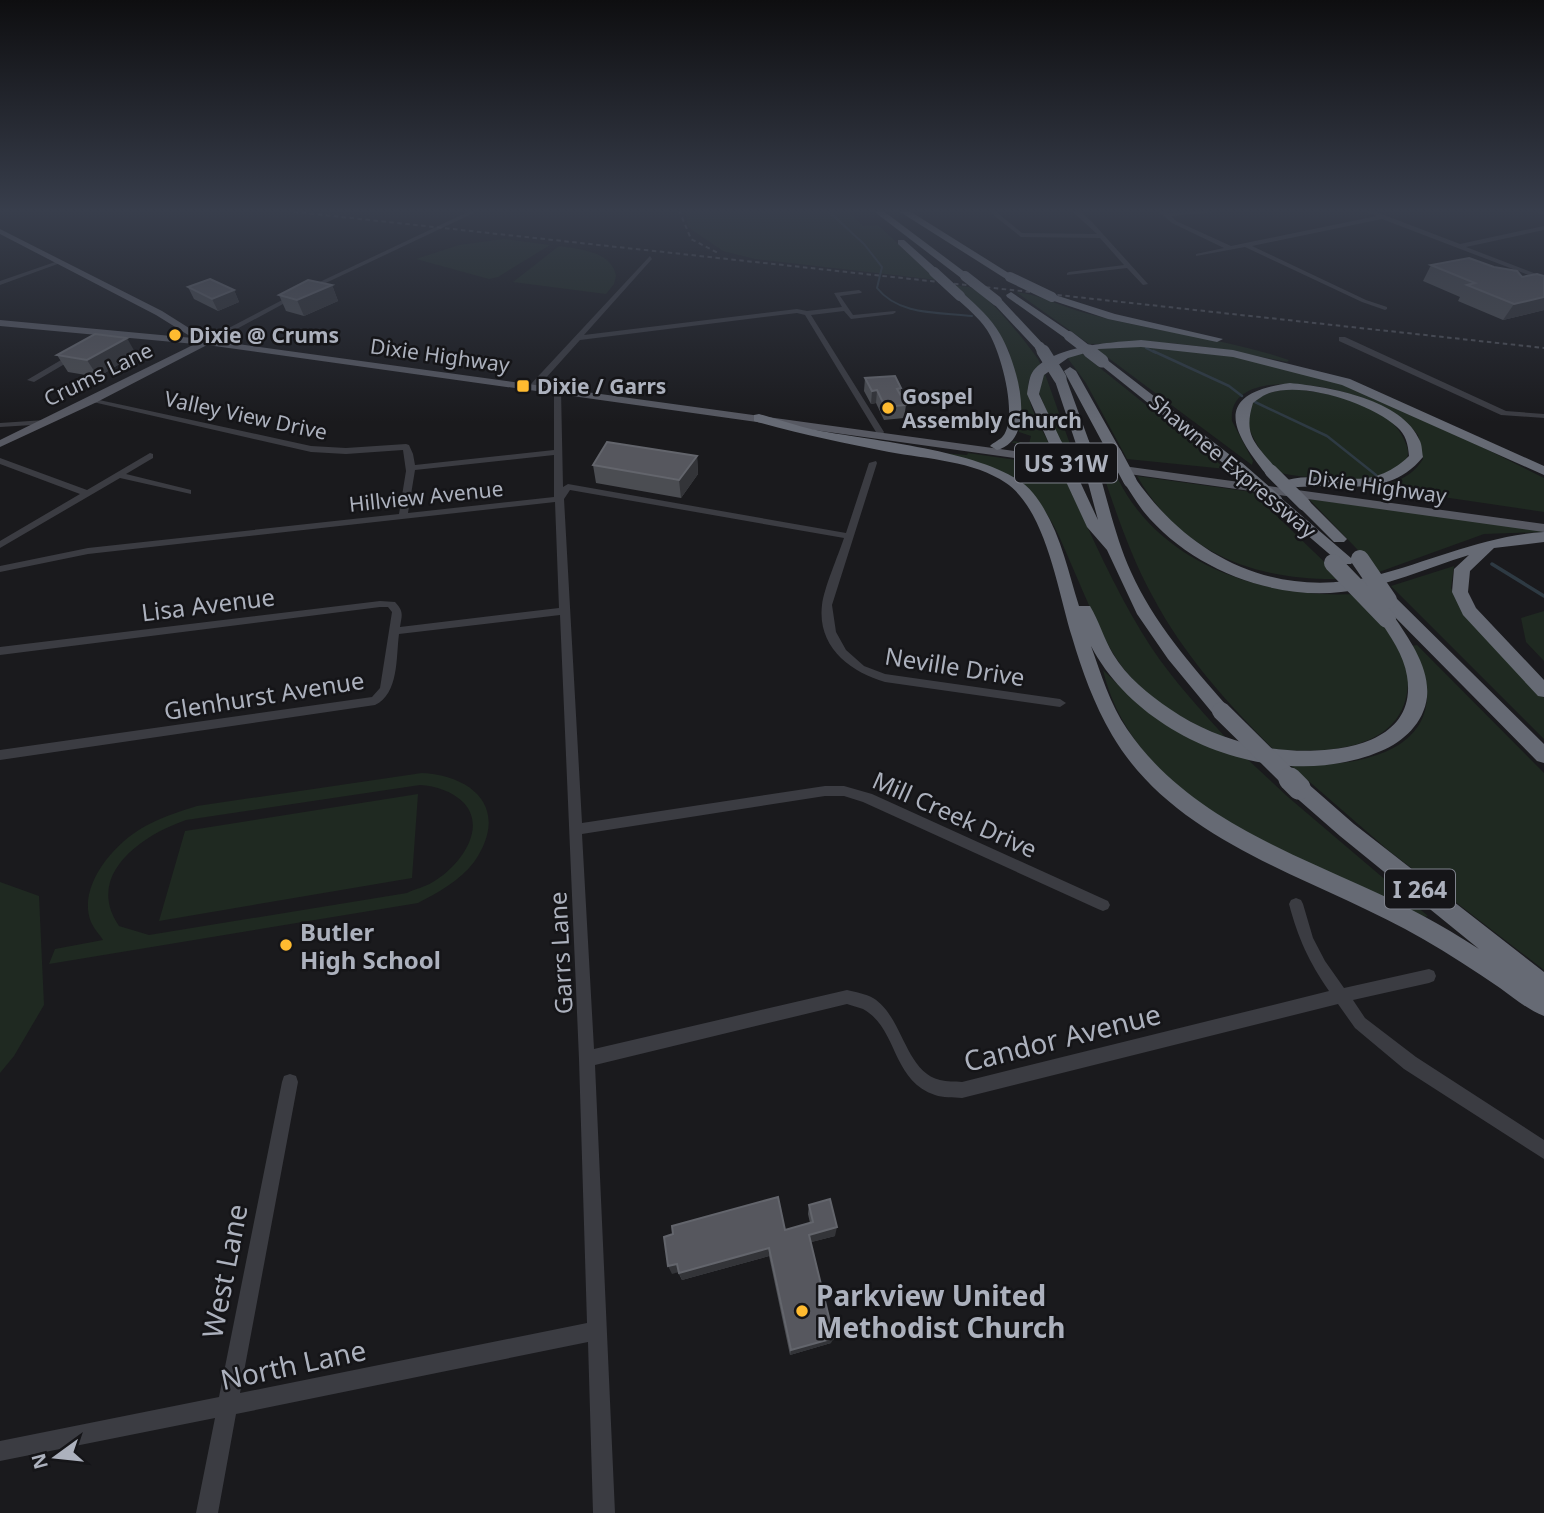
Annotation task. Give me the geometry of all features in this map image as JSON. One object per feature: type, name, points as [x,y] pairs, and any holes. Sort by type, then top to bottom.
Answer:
[{"type":"highway","points":[[943,281],[992,329],[1005,356],[1012,385],[1013,429],[1009,437],[997,446]]},
{"type":"highway","name":"I 264","points":[[977,281],[1044,345],[1065,374],[1115,550],[1150,621],[1169,649],[1221,711],[1299,788],[1347,830],[1544,986]]},
{"type":"highway","points":[[1015,281],[1052,298],[1121,320],[1256,346],[1307,361],[1374,387],[1544,471]]},
{"type":"highway","name":"Shawnee Expressway","points":[[1008,293],[1102,360],[1276,501],[1297,509]]},
{"type":"highway","points":[[1115,550],[1094,527],[1034,394],[1038,373],[1076,349],[1126,344],[1217,351],[1318,373],[1380,395],[1481,444],[1499,450]]},
{"type":"highway","points":[[1065,374],[1158,522],[1195,551],[1229,568],[1290,584],[1349,587],[1373,582],[1476,546],[1544,537]]},
{"type":"highway","points":[[1292,484],[1305,481],[1357,484],[1384,481],[1405,470],[1416,457],[1414,441],[1406,429],[1393,418],[1360,399],[1306,387],[1283,387],[1255,395],[1245,405],[1241,420],[1247,440],[1297,509],[1393,612],[1544,756]]},
{"type":"highway","points":[[759,418],[810,433],[961,460],[1000,473],[1018,485],[1036,504],[1060,563],[1063,582],[1105,706],[1138,756],[1175,793],[1236,835],[1439,935],[1544,1005]]},
{"type":"highway","points":[[1060,563],[1068,574],[1104,653],[1120,677],[1177,723],[1208,739],[1247,751],[1312,758],[1376,748],[1397,736],[1416,709],[1418,687],[1410,658],[1393,612],[1346,561],[1294,524],[1297,509]]},
{"type":"highway","points":[[1490,544],[1462,569],[1460,592],[1476,620],[1544,691]]},
{"type":"main road","points":[[96,281],[159,313],[206,342]]},
{"type":"main road","name":"Dixie Highway","points":[[0,323],[206,342],[1544,528]]},
{"type":"main road","name":"Crums Lane","points":[[0,444],[206,342]]},
{"type":"main road","name":"Dixie Highway","points":[[832,429],[997,446],[1544,518]]},
{"type":"street","name":"Crums Lane","points":[[206,342],[326,281]]},
{"type":"street","points":[[533,387],[629,281]]},
{"type":"street","points":[[1142,281],[1145,284]]},
{"type":"street","points":[[1321,281],[1364,301],[1385,307]]},
{"type":"street","points":[[859,292],[836,294],[851,317],[893,312]]},
{"type":"street","points":[[576,338],[846,309]]},
{"type":"street","points":[[806,312],[880,432]]},
{"type":"street","points":[[96,344],[113,334]]},
{"type":"street","points":[[1342,339],[1504,412],[1544,416]]},
{"type":"street","points":[[32,380],[85,350]]},
{"type":"street","name":"Garrs Lane","points":[[557,390],[559,499],[577,829],[604,1513]]},
{"type":"street","name":"Valley View Drive","points":[[93,400],[311,449],[346,451],[402,445],[410,453],[410,468]]},
{"type":"street","points":[[0,425],[45,422]]},
{"type":"street","points":[[403,516],[410,468],[558,452]]},
{"type":"street","points":[[0,545],[150,456]]},
{"type":"street","points":[[0,461],[87,493]]},
{"type":"street","name":"Neville Drive","points":[[873,463],[830,596],[827,617],[840,651],[852,666],[885,677],[1060,703]]},
{"type":"street","points":[[119,475],[188,492]]},
{"type":"street","name":"Hillview Avenue","points":[[0,569],[88,551],[559,499],[568,487],[848,536]]},
{"type":"street","name":"Lisa Avenue","points":[[0,651],[380,604],[395,607],[396,632]]},
{"type":"street","points":[[396,632],[566,611]]},
{"type":"street","name":"Glenhurst Avenue","points":[[0,755],[375,701],[386,689],[396,632]]},
{"type":"street","name":"Mill Creek Drive","points":[[577,829],[825,791],[844,791],[867,798],[1103,905]]},
{"type":"street","points":[[1296,904],[1306,939],[1360,1023],[1386,1046],[1544,1150]]},
{"type":"street","name":"Candor Avenue","points":[[587,1059],[829,1000],[855,998],[867,1001],[880,1012],[914,1075],[939,1090],[962,1090],[1429,975]]},
{"type":"street","name":"West Lane","points":[[206,1513],[290,1082]]},
{"type":"street","name":"North Lane","points":[[0,1451],[597,1331]]},
{"type":"shaded area","points":[[515,281],[615,281],[606,294],[513,282]]},
{"type":"shaded area","points":[[953,285],[969,287],[986,298],[1038,359],[1041,365],[1033,373],[1028,392],[1034,414],[1049,444],[1029,443],[1031,436],[1019,432],[1009,351],[994,326]]},
{"type":"shaded area","points":[[1016,292],[1114,320],[1240,346],[1289,360],[1287,362],[1222,349],[1170,343],[1089,344]]},
{"type":"shaded area","points":[[1157,347],[1226,354],[1323,377],[1420,416],[1544,478],[1544,512],[1375,487],[1402,478],[1419,465],[1423,459],[1418,435],[1412,428],[1366,401],[1337,390],[1319,387],[1279,384],[1260,387],[1244,393],[1234,404],[1232,421],[1253,461],[1252,465],[1095,348]]},
{"type":"shaded area","points":[[1080,352],[1226,469],[1127,459],[1086,383],[1066,356]]},
{"type":"shaded area","points":[[1044,371],[1071,447],[1062,446],[1039,393]]},
{"type":"shaded area","points":[[1291,389],[1340,397],[1374,410],[1399,430],[1408,449],[1405,462],[1392,472],[1362,479],[1326,479],[1279,473],[1251,433],[1249,409],[1256,400],[1270,393]]},
{"type":"shaded area","points":[[942,453],[968,453],[1059,466],[1102,558],[1151,647],[1168,671],[1226,738],[1165,707],[1126,672],[1099,628],[1055,529],[1039,503],[1001,475]]},
{"type":"shaded area","points":[[1137,476],[1252,492],[1342,579],[1280,575],[1224,558],[1176,525],[1155,503]]},
{"type":"shaded area","points":[[1104,477],[1118,479],[1137,509],[1161,534],[1189,555],[1219,571],[1253,583],[1287,590],[1357,594],[1398,645],[1407,669],[1404,705],[1394,722],[1378,735],[1359,744],[1315,750],[1273,749],[1207,678],[1165,618],[1132,553]]},
{"type":"shaded area","points":[[1309,499],[1544,532],[1484,534],[1379,572]]},
{"type":"shaded area","points":[[1454,566],[1451,588],[1473,623],[1544,698],[1544,739],[1391,586]]},
{"type":"shaded area","points":[[1544,611],[1544,661],[1526,642],[1521,618]]},
{"type":"shaded area","points":[[1417,645],[1544,773],[1544,970],[1388,850],[1289,764],[1355,761],[1378,755],[1398,745],[1414,732],[1424,714],[1427,691],[1424,674],[1411,646]]},
{"type":"shaded area","points":[[1103,670],[1138,704],[1244,756],[1428,916],[1330,876],[1281,852],[1233,826],[1189,795],[1151,760],[1122,718]]},
{"type":"shaded area","points":[[422,773],[458,781],[471,789],[481,799],[487,812],[489,827],[484,843],[469,869],[448,886],[418,903],[49,964],[55,949],[103,940],[91,922],[89,895],[93,881],[109,856],[142,828],[197,806]],"holes":[[[420,785],[438,788],[459,799],[471,814],[473,825],[467,847],[460,858],[430,884],[407,893],[149,935],[119,926],[110,907],[109,890],[113,874],[123,860],[152,836],[186,820]]]},
{"type":"shaded area","points":[[418,794],[412,878],[159,921],[185,831]]},
{"type":"shaded area","points":[[0,882],[39,896],[44,1005],[14,1056],[0,1073]]},
{"type":"building","points":[[214,281],[234,290],[212,299],[188,287]]},
{"type":"building","points":[[307,281],[332,285],[297,300],[279,295]]},
{"type":"building","points":[[1469,281],[1544,281],[1544,297],[1514,304],[1467,285],[1475,283]]},
{"type":"building","points":[[95,334],[127,338],[87,360],[57,355]]},
{"type":"building","points":[[895,376],[901,388],[897,389],[906,405],[885,407],[877,390],[872,391],[865,378]]},
{"type":"building","points":[[607,442],[697,456],[679,480],[593,465]]},
{"type":"building","name":"Parkview United Methodist Church","points":[[778,1197],[785,1230],[813,1222],[809,1205],[830,1199],[837,1227],[809,1235],[834,1338],[791,1350],[769,1248],[679,1273],[677,1264],[668,1266],[664,1237],[673,1234],[672,1226]]},
{"type":"waterway","points":[[879,281],[877,288],[897,304],[921,311],[972,316]]},
{"type":"waterway","points":[[1146,348],[1156,353]]},
{"type":"waterway","points":[[1153,351],[1229,386],[1242,396]]},
{"type":"waterway","points":[[1255,402],[1327,436],[1376,475]]},
{"type":"waterway","points":[[1492,564],[1544,596]]},
{"type":"railway","points":[[926,281],[1544,348]]},
{"type":"place","name":"Dixie @ Crums","points":[[175,335]]},
{"type":"place","name":"Dixie / Garrs","points":[[523,386]]},
{"type":"place","name":"Gospel Assembly Church","points":[[888,408]]},
{"type":"place","name":"Butler High School","points":[[286,945]]},
{"type":"place","name":"Parkview United Methodist Church","points":[[802,1311]]}]
